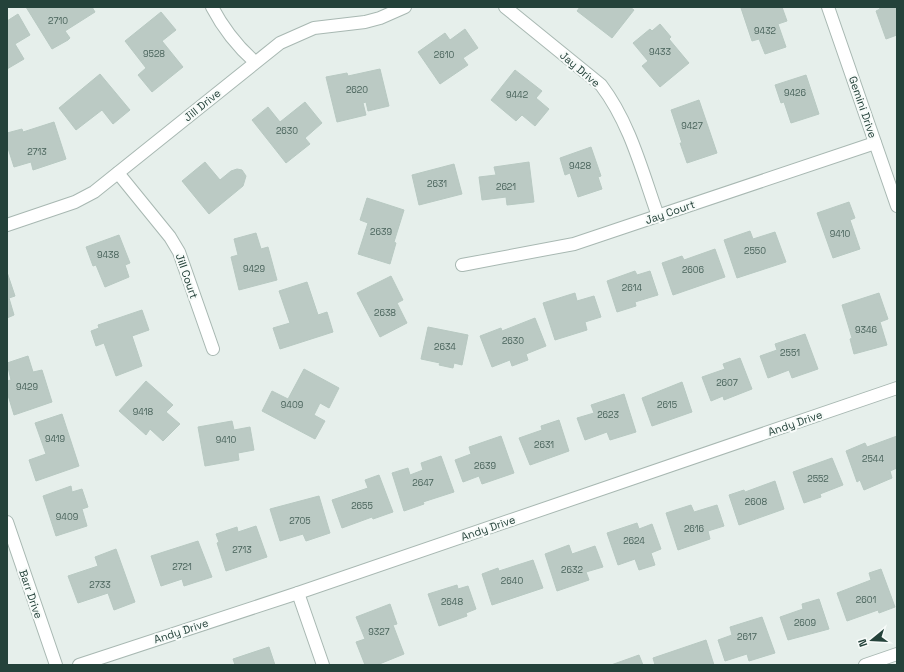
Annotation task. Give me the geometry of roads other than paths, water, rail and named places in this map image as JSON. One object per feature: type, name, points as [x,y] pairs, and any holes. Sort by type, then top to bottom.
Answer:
[{"type":"street","points":[[212,7],[243,52],[255,62]]},
{"type":"street","name":"Jill Drive","points":[[7,225],[79,200],[94,192],[280,43],[299,33],[329,25],[365,22],[380,18],[405,7]]},
{"type":"street","name":"Jay Drive","points":[[505,7],[601,85],[610,96],[626,124],[658,216]]},
{"type":"street","name":"Gemini Drive","points":[[828,7],[897,206]]},
{"type":"street","name":"Jay Court","points":[[462,265],[568,246],[875,142]]},
{"type":"street","name":"Jill Court","points":[[118,173],[170,237],[179,252],[212,349]]},
{"type":"street","name":"Andy Drive","points":[[79,665],[298,593],[897,388]]},
{"type":"street","name":"Barr Drive","points":[[7,522],[56,665]]},
{"type":"street","points":[[298,593],[323,665]]},
{"type":"street","points":[[865,665],[897,654]]}]
